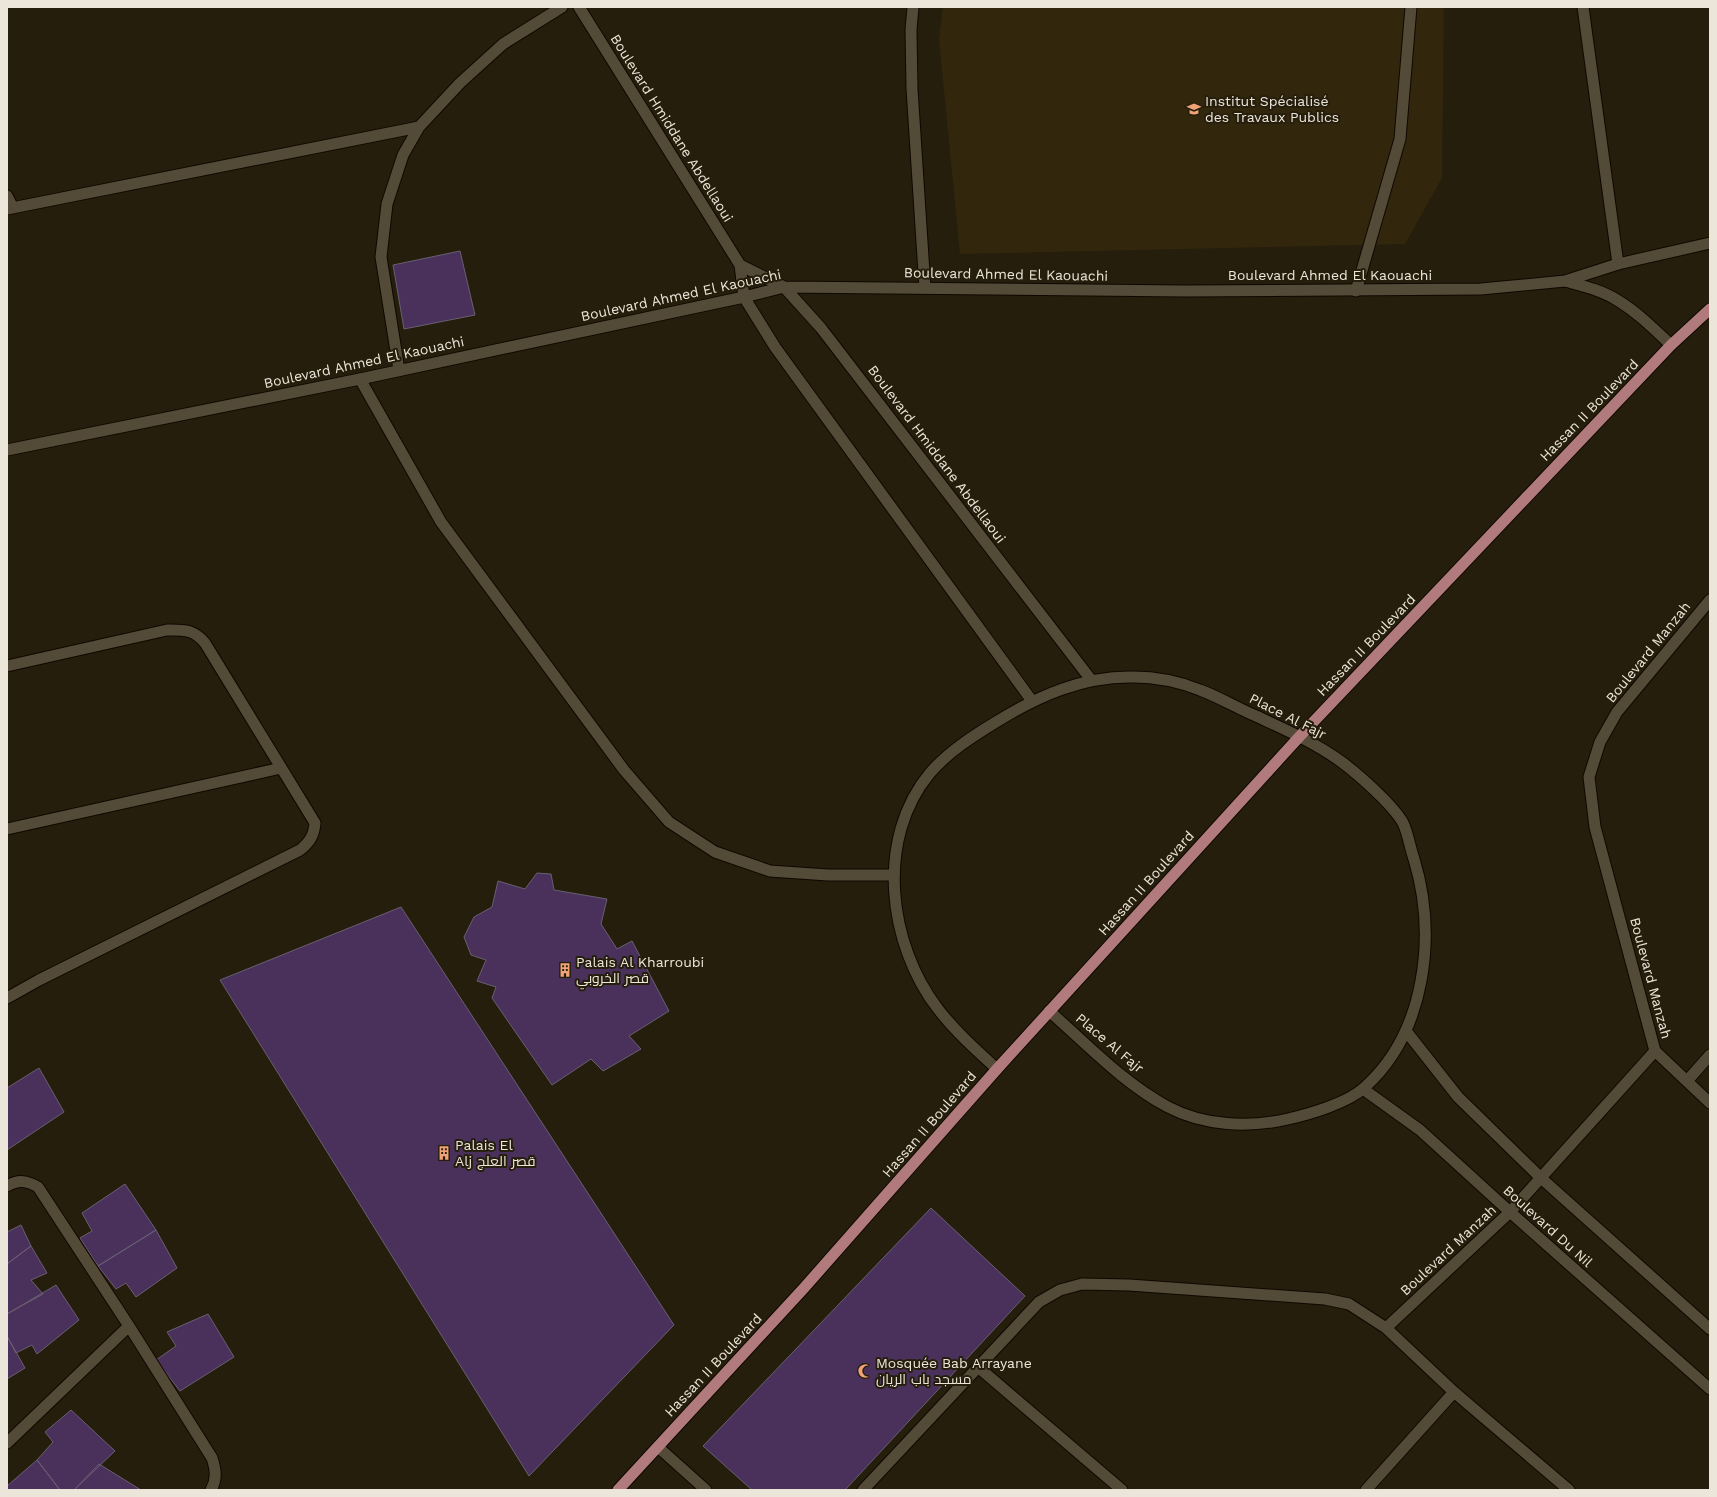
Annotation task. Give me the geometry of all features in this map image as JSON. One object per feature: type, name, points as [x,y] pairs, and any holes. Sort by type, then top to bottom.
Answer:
[{"type":"main road","name":"Hassan II Boulevard","points":[[618,1490],[804,1288],[996,1069],[1300,736],[1671,346],[1710,309]]},
{"type":"street","points":[[399,370],[381,257],[387,204],[403,155],[419,127],[460,83],[503,44],[562,7]]},
{"type":"street","name":"Boulevard Hmiddane Abdellaoui","points":[[579,7],[740,265],[744,297],[775,347],[1032,701]]},
{"type":"street","points":[[913,7],[910,30],[912,89],[925,288]]},
{"type":"street","points":[[1356,291],[1400,139],[1411,7]]},
{"type":"street","points":[[1583,7],[1618,264]]},
{"type":"street","points":[[7,196],[10,208],[419,127]]},
{"type":"street","name":"Boulevard Ahmed El Kaouachi","points":[[7,450],[360,379],[744,297],[784,287],[1185,291],[1481,289],[1565,282],[1618,264],[1710,243]]},
{"type":"street","name":"Boulevard Hmiddane Abdellaoui","points":[[740,265],[784,287],[821,328],[1092,681]]},
{"type":"street","name":"Boulevard Ahmed El Kaouachi","points":[[1565,282],[1593,289],[1617,300],[1642,318],[1671,346]]},
{"type":"street","points":[[360,379],[441,522],[624,770],[669,822],[716,852],[770,871],[828,875],[894,875]]},
{"type":"street","name":"Boulevard Manzah","points":[[1386,1328],[1510,1212],[1655,1051],[1595,827],[1589,777],[1600,742],[1617,712],[1710,600]]},
{"type":"street","points":[[7,666],[168,630],[186,630],[198,635],[314,823],[314,831],[310,842],[300,850],[39,980],[7,998]]},
{"type":"street","name":"Place Al Fajr","points":[[996,1069],[969,1044],[937,1008],[914,970],[900,929],[894,875],[899,836],[904,816],[929,774],[965,743],[1032,701],[1066,688],[1092,681],[1116,677],[1135,677],[1182,684],[1200,690],[1300,736],[1344,764],[1388,804],[1403,823],[1421,887],[1424,934],[1420,985],[1406,1032],[1394,1055],[1363,1089],[1326,1107],[1271,1123],[1232,1124],[1204,1120],[1169,1107],[1121,1075],[1049,1011]]},
{"type":"street","points":[[7,829],[281,768]]},
{"type":"street","points":[[1406,1032],[1458,1097],[1541,1178],[1710,1329]]},
{"type":"street","points":[[1655,1051],[1710,1102]]},
{"type":"street","points":[[1687,1081],[1710,1055]]},
{"type":"street","name":"Boulevard Du Nil","points":[[1363,1089],[1420,1130],[1510,1212],[1710,1389]]},
{"type":"street","points":[[7,1186],[20,1181],[29,1181],[38,1187],[129,1326],[212,1458],[215,1469],[215,1483],[211,1490]]},
{"type":"street","points":[[862,1490],[1039,1302],[1060,1290],[1082,1284],[1129,1285],[1325,1299],[1349,1304],[1386,1328],[1454,1392],[1569,1490]]},
{"type":"street","points":[[7,1443],[129,1326]]},
{"type":"street","points":[[978,1367],[1122,1490]]},
{"type":"street","points":[[1366,1490],[1454,1392]]},
{"type":"street","points":[[658,1447],[706,1490]]},
{"type":"shaded area","name":"Institut Spécialisé des Travaux Publics","points":[[943,7],[1444,7],[1442,178],[1405,244],[960,254],[939,39]]},
{"type":"building","points":[[460,251],[475,315],[404,329],[393,265]]},
{"type":"building","name":"Palais Al Kharroubi قصر الخروبي","points":[[537,873],[551,874],[554,890],[607,899],[601,924],[617,949],[632,941],[669,1011],[629,1036],[641,1049],[603,1071],[591,1059],[552,1085],[492,998],[496,987],[477,981],[486,960],[471,955],[464,937],[474,917],[492,907],[498,881],[525,889]]},
{"type":"building","name":"Palais El Alj قصر العلج","points":[[401,907],[674,1325],[529,1476],[220,980]]},
{"type":"building","points":[[39,1068],[64,1112],[7,1150],[7,1088]]},
{"type":"building","points":[[125,1184],[156,1230],[98,1266],[80,1238],[92,1231],[82,1213]]},
{"type":"building","name":"Mosquée Bab Arrayane مسجد باب الريان","points":[[931,1208],[1025,1296],[845,1490],[752,1490],[703,1446]]},
{"type":"building","points":[[21,1225],[31,1246],[7,1264],[7,1232]]},
{"type":"building","points":[[156,1230],[177,1268],[136,1297],[126,1283],[116,1289],[98,1266]]},
{"type":"building","points":[[31,1246],[47,1273],[31,1280],[43,1294],[7,1314],[7,1264]]},
{"type":"building","points":[[56,1285],[79,1320],[37,1354],[32,1345],[16,1353],[7,1336],[7,1314]]},
{"type":"building","points":[[208,1314],[234,1357],[180,1391],[156,1360],[176,1346],[167,1332]]},
{"type":"building","points":[[7,1336],[25,1368],[7,1379]]},
{"type":"building","points":[[71,1410],[115,1451],[74,1490],[60,1490],[37,1460],[53,1442],[45,1432]]},
{"type":"building","points":[[37,1460],[60,1490],[7,1490],[7,1486]]},
{"type":"building","points":[[99,1464],[141,1490],[74,1490]]},
{"type":"place","name":"Institut Spécialisé des Travaux Publics","points":[[1194,109]]},
{"type":"place","name":"Palais Al Kharroubi قصر الخروبي","points":[[565,970]]},
{"type":"place","name":"Palais El Alj قصر العلج","points":[[444,1153]]},
{"type":"place","name":"Mosquée Bab Arrayane مسجد باب الريان","points":[[865,1371]]}]
